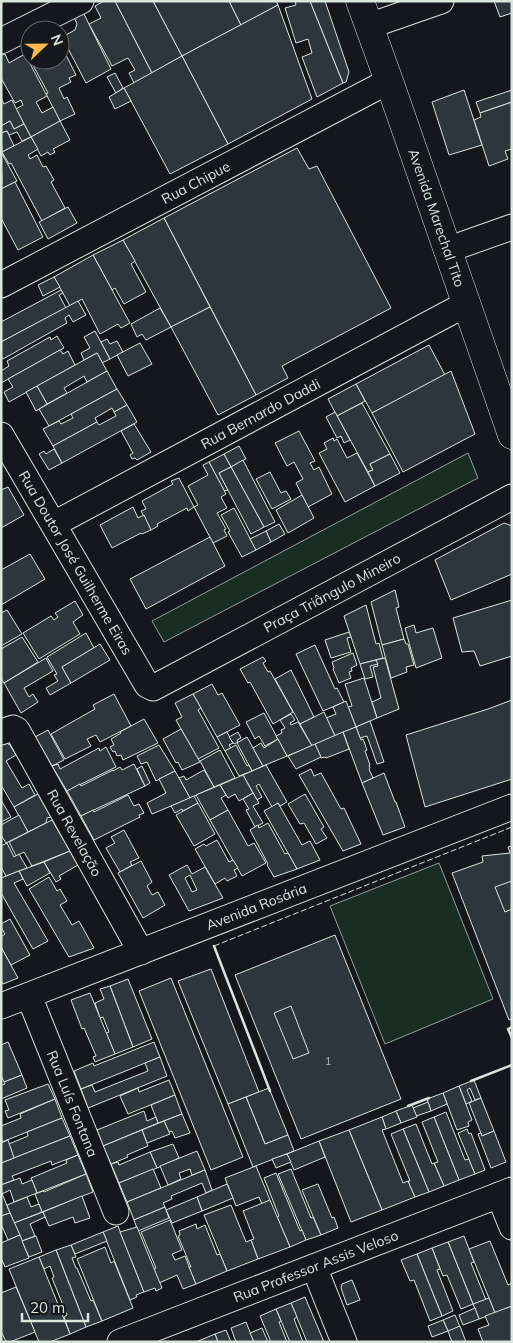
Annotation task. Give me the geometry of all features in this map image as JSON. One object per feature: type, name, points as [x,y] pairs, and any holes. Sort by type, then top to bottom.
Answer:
[{"type":"main road","name":"Avenida Marechal Tito","points":[[364,14],[512,435]]},
{"type":"street","points":[[1,41],[81,1]]},
{"type":"street","points":[[364,14],[441,1]]},
{"type":"street","name":"Rua Chipue","points":[[1,285],[389,81]]},
{"type":"street","points":[[447,250],[512,227]]},
{"type":"street","name":"Rua Bernardo Daddi","points":[[54,524],[466,304]]},
{"type":"street","name":"Rua Doutor José Guilherme Eiras","points":[[1,435],[142,677],[151,688]]},
{"type":"street","name":"Praça Triângulo Mineiro","points":[[151,688],[512,497]]},
{"type":"street","name":"Rua Revelação","points":[[1,732],[12,728],[17,730],[140,952]]},
{"type":"street","name":"Avenida Rosária","points":[[1,1006],[512,807]]},
{"type":"street","name":"Rua Luís Fontana","points":[[28,996],[116,1212]]},
{"type":"street","points":[[505,1193],[512,1227]]},
{"type":"street","name":"Rua Professor Assis Veloso","points":[[125,1341],[505,1193]]},
{"type":"street","points":[[314,1266],[344,1342]]},
{"type":"green space","points":[[468,453],[478,478],[164,642],[152,621]]},
{"type":"green space","points":[[439,863],[493,999],[385,1044],[330,906]]},
{"type":"building","points":[[104,1],[115,1],[152,73],[134,83],[129,73],[135,70],[128,58],[112,66],[89,24],[101,18],[95,6]]},
{"type":"building","points":[[115,1],[153,1],[182,56],[152,73]]},
{"type":"building","points":[[153,1],[229,1],[241,25],[182,56]]},
{"type":"building","points":[[229,1],[276,1],[278,5],[241,25]]},
{"type":"building","points":[[295,1],[310,1],[343,83],[317,97],[302,57],[312,53],[308,39],[296,43],[285,8],[296,5]]},
{"type":"building","points":[[310,1],[325,1],[349,72],[346,82],[343,83]]},
{"type":"building","points":[[494,1],[512,1],[512,13],[500,17]]},
{"type":"building","points":[[278,5],[312,99],[228,144],[182,56]]},
{"type":"building","points":[[83,12],[111,69],[86,83],[70,52],[70,33],[75,30],[77,24],[74,17]]},
{"type":"building","points":[[5,54],[9,63],[20,57],[20,70],[33,70],[47,96],[36,102],[42,113],[53,107],[60,121],[31,137],[16,109],[23,105],[21,100],[15,103],[1,78],[1,55]]},
{"type":"building","points":[[182,56],[228,144],[170,174],[124,88]]},
{"type":"building","points":[[70,63],[76,75],[69,78],[71,82],[59,88],[64,99],[67,97],[75,114],[60,121],[46,94],[48,93],[35,70],[70,70]]},
{"type":"building","points":[[115,73],[123,88],[116,93],[107,77]]},
{"type":"building","points":[[124,88],[131,101],[115,109],[109,97]]},
{"type":"building","points":[[464,90],[482,145],[449,155],[432,102]]},
{"type":"building","points":[[512,90],[512,102],[480,113],[476,102]]},
{"type":"building","points":[[1,98],[4,104],[12,100],[24,124],[14,129],[10,121],[1,126]]},
{"type":"building","points":[[512,102],[512,149],[505,151],[508,159],[489,166],[474,120],[481,117],[480,113]]},
{"type":"building","points":[[10,121],[14,129],[24,124],[31,137],[22,141],[17,132],[9,135],[7,131],[1,133],[1,126]]},
{"type":"building","points":[[60,121],[70,140],[53,149],[55,152],[50,155],[48,152],[41,156],[31,137]]},
{"type":"building","points":[[7,131],[14,146],[2,152],[1,133]]},
{"type":"building","points":[[31,137],[38,149],[28,155],[30,159],[37,155],[43,167],[46,166],[54,180],[51,182],[65,208],[42,221],[11,163],[9,164],[2,152]]},
{"type":"building","points":[[297,148],[309,169],[317,166],[391,308],[282,366],[288,378],[256,395],[164,218]]},
{"type":"building","points":[[1,152],[17,181],[1,189],[2,182]]},
{"type":"building","points":[[15,182],[43,237],[18,250],[1,218],[1,189]]},
{"type":"building","points":[[68,207],[77,223],[48,239],[39,222]]},
{"type":"building","points":[[164,218],[210,307],[171,327],[123,240]]},
{"type":"building","points":[[123,240],[135,261],[131,264],[146,292],[124,304],[115,288],[112,290],[93,255]]},
{"type":"building","points":[[93,255],[130,323],[121,328],[118,324],[100,334],[82,299],[70,306],[54,277]]},
{"type":"building","points":[[54,277],[60,287],[43,296],[38,285]]},
{"type":"building","points":[[61,290],[63,293],[59,295],[66,308],[1,342],[1,322]]},
{"type":"building","points":[[78,301],[86,315],[73,322],[69,315],[65,318],[67,323],[3,359],[1,356],[1,342]]},
{"type":"building","points":[[210,307],[256,395],[218,415],[171,327]]},
{"type":"building","points":[[160,308],[171,327],[146,340],[142,334],[137,337],[131,324]]},
{"type":"building","points":[[95,331],[110,359],[102,363],[97,353],[84,360],[81,353],[90,348],[84,337]]},
{"type":"building","points":[[57,336],[64,348],[1,383],[1,371],[9,366],[7,361],[50,337],[51,340]]},
{"type":"building","points":[[107,339],[110,344],[117,341],[123,352],[110,359],[101,342]]},
{"type":"building","points":[[140,343],[152,364],[128,376],[117,355]]},
{"type":"building","points":[[429,345],[445,375],[372,413],[356,384]]},
{"type":"building","points":[[60,350],[63,354],[68,351],[75,365],[9,402],[4,392],[13,387],[8,379]]},
{"type":"building","points":[[97,353],[107,371],[87,382],[84,376],[64,388],[67,393],[47,404],[37,386]]},
{"type":"building","points":[[107,371],[117,389],[49,426],[39,409]]},
{"type":"building","points":[[451,371],[475,434],[403,472],[372,413]]},
{"type":"building","points":[[356,384],[365,401],[337,416],[328,399]]},
{"type":"building","points":[[37,386],[47,404],[36,411],[26,392]]},
{"type":"building","points":[[117,389],[127,405],[114,412],[112,408],[95,418],[97,422],[53,446],[43,429],[59,421],[61,424],[73,418],[71,414]]},
{"type":"building","points":[[362,403],[390,454],[370,464],[373,470],[368,472],[337,416]]},
{"type":"building","points":[[127,405],[137,422],[62,463],[53,446],[97,422],[99,425],[116,416],[114,412]]},
{"type":"building","points":[[335,412],[350,440],[344,443],[341,436],[337,438],[326,417]]},
{"type":"building","points":[[134,424],[151,452],[137,460],[135,458],[132,459],[130,455],[133,453],[121,431]]},
{"type":"building","points":[[299,431],[315,461],[310,463],[314,470],[319,467],[332,494],[308,507],[296,483],[303,479],[294,462],[287,466],[275,443]]},
{"type":"building","points":[[333,438],[334,441],[337,439],[347,458],[357,453],[375,486],[345,502],[319,453],[327,449],[324,443]]},
{"type":"building","points":[[239,446],[246,459],[231,467],[224,454]]},
{"type":"building","points":[[54,449],[62,463],[49,470],[39,454],[44,451],[46,454]]},
{"type":"building","points":[[224,454],[231,467],[219,473],[228,490],[224,491],[209,462]]},
{"type":"building","points":[[390,454],[400,473],[375,486],[368,472],[373,470],[370,464]]},
{"type":"building","points":[[243,460],[275,522],[264,527],[231,467]]},
{"type":"building","points":[[209,462],[226,494],[221,497],[227,508],[217,513],[226,529],[224,530],[227,536],[213,543],[194,507],[198,505],[188,486],[208,475],[203,465]]},
{"type":"building","points":[[231,467],[264,527],[251,534],[219,473]]},
{"type":"building","points":[[270,472],[281,493],[286,491],[291,499],[272,509],[256,479]]},
{"type":"building","points":[[179,478],[194,507],[188,511],[187,508],[157,524],[158,526],[151,530],[141,511],[146,509],[142,501],[173,484],[171,481]]},
{"type":"building","points":[[8,487],[24,515],[1,528],[1,490]]},
{"type":"building","points":[[302,495],[314,518],[288,533],[276,510]]},
{"type":"building","points":[[133,507],[138,518],[144,515],[151,530],[112,548],[100,525]]},
{"type":"building","points":[[234,508],[256,550],[242,557],[221,515]]},
{"type":"building","points":[[504,523],[512,526],[512,574],[451,600],[435,560]]},
{"type":"building","points":[[279,524],[285,534],[271,542],[266,531]]},
{"type":"building","points":[[266,531],[271,542],[256,550],[250,539]]},
{"type":"building","points":[[210,537],[225,566],[146,609],[130,579]]},
{"type":"building","points":[[30,554],[45,579],[1,605],[1,570]]},
{"type":"building","points":[[395,590],[399,607],[396,608],[404,639],[382,645],[371,602]]},
{"type":"building","points":[[512,600],[512,656],[480,666],[474,651],[462,652],[453,618]]},
{"type":"building","points":[[75,601],[83,615],[73,622],[80,634],[39,659],[23,633],[51,616],[54,620],[58,617],[55,613]]},
{"type":"building","points":[[366,605],[376,644],[379,643],[383,658],[360,664],[344,616]]},
{"type":"building","points":[[7,610],[22,634],[1,646],[1,613]]},
{"type":"building","points":[[414,625],[416,633],[433,628],[442,658],[416,668],[405,628]]},
{"type":"building","points":[[349,632],[351,637],[347,638],[351,652],[331,658],[325,640]]},
{"type":"building","points":[[86,633],[94,648],[62,667],[71,683],[50,695],[46,688],[58,681],[54,675],[57,674],[47,657]]},
{"type":"building","points":[[22,637],[38,662],[4,683],[1,678],[1,649]]},
{"type":"building","points":[[404,639],[406,644],[408,644],[414,665],[406,667],[407,672],[391,678],[382,645]]},
{"type":"building","points":[[100,644],[110,660],[71,683],[62,667]]},
{"type":"building","points":[[315,645],[335,689],[337,688],[344,702],[323,711],[296,654]]},
{"type":"building","points":[[353,653],[357,665],[351,668],[352,671],[349,672],[351,678],[339,683],[332,662]]},
{"type":"building","points":[[263,657],[266,661],[263,663],[268,672],[270,671],[293,712],[273,724],[250,682],[248,683],[240,669]]},
{"type":"building","points":[[46,658],[53,671],[24,688],[29,697],[33,694],[38,702],[21,713],[4,683]]},
{"type":"building","points":[[385,658],[399,709],[377,718],[372,702],[381,698],[373,667],[378,666],[376,660]]},
{"type":"building","points":[[376,660],[378,664],[370,666],[373,677],[365,679],[360,664]]},
{"type":"building","points":[[291,670],[314,717],[300,724],[275,679]]},
{"type":"building","points":[[364,678],[377,718],[356,727],[348,707],[352,706],[345,684]]},
{"type":"building","points":[[212,684],[218,695],[222,693],[240,725],[217,737],[193,694]]},
{"type":"building","points":[[114,694],[131,726],[100,742],[96,735],[87,739],[91,746],[65,759],[51,734],[95,709],[93,705]]},
{"type":"building","points":[[193,694],[201,708],[198,710],[219,748],[198,759],[176,720],[182,717],[175,703]]},
{"type":"building","points":[[512,700],[512,779],[425,807],[406,735]]},
{"type":"building","points":[[346,701],[356,727],[335,736],[326,718],[336,714],[333,707]]},
{"type":"building","points":[[324,712],[335,736],[312,746],[300,724]]},
{"type":"building","points":[[264,713],[278,739],[265,746],[259,736],[255,739],[246,722]]},
{"type":"building","points":[[291,714],[295,720],[290,723],[291,725],[298,722],[312,746],[287,756],[276,736],[282,733],[281,730],[285,728],[280,720]]},
{"type":"building","points":[[144,719],[158,743],[123,760],[121,755],[117,756],[110,747],[114,745],[111,739]]},
{"type":"building","points":[[370,721],[384,762],[377,764],[367,736],[360,738],[356,727]]},
{"type":"building","points":[[356,727],[367,750],[365,751],[373,778],[362,783],[343,732]]},
{"type":"building","points":[[181,729],[200,762],[182,770],[163,739]]},
{"type":"building","points":[[48,730],[64,760],[52,766],[35,737]]},
{"type":"building","points":[[227,732],[233,743],[229,745],[231,748],[225,751],[217,737]]},
{"type":"building","points":[[238,732],[241,738],[234,744],[229,737]]},
{"type":"building","points":[[343,732],[349,749],[326,758],[321,758],[315,744]]},
{"type":"building","points":[[247,737],[263,766],[252,771],[237,743]]},
{"type":"building","points":[[278,739],[287,756],[263,766],[253,748],[261,743],[264,748]]},
{"type":"building","points":[[5,742],[10,745],[16,755],[6,761],[22,788],[29,784],[35,795],[14,807],[1,785],[1,743]]},
{"type":"building","points":[[315,744],[321,757],[296,769],[288,756]]},
{"type":"building","points":[[159,745],[175,771],[156,781],[147,762],[141,764],[137,756]]},
{"type":"building","points":[[236,745],[247,766],[249,765],[252,771],[239,776],[225,751]]},
{"type":"building","points":[[106,747],[116,767],[67,791],[52,766],[58,764],[60,769],[99,748],[100,751]]},
{"type":"building","points":[[220,750],[235,778],[214,787],[200,761]]},
{"type":"building","points":[[134,764],[145,786],[81,816],[67,791],[120,767],[122,770]]},
{"type":"building","points":[[266,765],[287,802],[280,806],[278,803],[272,807],[259,784],[256,786],[262,797],[257,800],[243,775]]},
{"type":"building","points":[[142,766],[150,783],[145,786],[137,769]]},
{"type":"building","points":[[311,769],[314,776],[321,773],[341,809],[344,808],[361,844],[343,851],[299,775]]},
{"type":"building","points":[[204,770],[214,787],[190,798],[179,778],[184,776],[186,780]]},
{"type":"building","points":[[175,771],[190,798],[152,814],[147,803],[166,793],[159,779]]},
{"type":"building","points":[[384,773],[405,827],[383,835],[362,783]]},
{"type":"building","points":[[243,775],[253,793],[239,801],[235,794],[228,798],[220,785]]},
{"type":"building","points":[[220,785],[226,795],[221,798],[228,810],[210,820],[196,795]]},
{"type":"building","points":[[253,793],[259,803],[253,806],[263,823],[255,827],[246,810],[249,809],[243,799]]},
{"type":"building","points":[[38,794],[51,817],[47,818],[46,823],[28,832],[14,807]]},
{"type":"building","points":[[305,794],[324,827],[321,829],[327,838],[316,844],[304,823],[300,824],[288,804]]},
{"type":"building","points":[[128,795],[134,806],[139,804],[144,813],[139,815],[140,817],[94,840],[81,816],[93,810],[94,812]]},
{"type":"building","points":[[194,796],[198,803],[175,813],[171,806]]},
{"type":"building","points":[[1,800],[11,817],[1,822]]},
{"type":"building","points":[[198,803],[215,834],[194,846],[176,815]]},
{"type":"building","points":[[278,803],[302,845],[310,841],[320,860],[297,869],[264,811]]},
{"type":"building","points":[[228,810],[248,846],[254,843],[266,863],[242,876],[210,820]]},
{"type":"building","points":[[19,815],[28,832],[6,843],[1,835],[1,825]]},
{"type":"building","points":[[52,820],[70,851],[32,866],[24,852],[16,856],[9,842]]},
{"type":"building","points":[[268,823],[285,854],[288,853],[297,869],[274,877],[250,830],[258,825],[259,828]]},
{"type":"building","points":[[124,830],[139,858],[130,862],[132,865],[120,872],[106,848],[115,843],[111,837]]},
{"type":"building","points":[[217,840],[229,862],[233,860],[238,868],[234,870],[237,876],[227,881],[225,878],[215,884],[195,849]]},
{"type":"building","points":[[7,843],[14,857],[19,854],[27,868],[6,876],[1,867],[1,846]]},
{"type":"building","points":[[512,846],[512,1019],[509,1020],[452,873],[483,862],[482,856],[510,853],[508,847]]},
{"type":"building","points":[[70,851],[78,865],[59,876],[61,879],[56,882],[44,862]]},
{"type":"building","points":[[141,861],[152,882],[147,886],[152,895],[158,892],[165,905],[143,918],[118,873]]},
{"type":"building","points":[[44,862],[50,873],[27,886],[19,871]]},
{"type":"building","points":[[187,865],[192,874],[205,867],[223,898],[189,911],[169,875]],"holes":[[[190,875],[197,890],[192,892],[185,878]]]},
{"type":"building","points":[[19,871],[23,879],[14,883],[48,941],[33,949],[1,893],[1,878]]},
{"type":"building","points":[[49,877],[57,891],[60,889],[67,901],[60,905],[72,925],[79,921],[94,948],[69,957],[29,889]]},
{"type":"building","points":[[512,881],[512,909],[505,912],[495,887]]},
{"type":"building","points":[[10,919],[30,955],[11,965],[1,947],[1,937],[5,934],[1,924]]},
{"type":"building","points":[[335,935],[401,1099],[301,1139],[235,975]]},
{"type":"building","points":[[1,947],[18,978],[3,984],[1,981]]},
{"type":"building","points":[[211,969],[259,1092],[228,1104],[178,981]]},
{"type":"building","points":[[171,978],[243,1157],[211,1170],[139,991]]},
{"type":"building","points":[[128,979],[152,1039],[133,1047],[110,986]]},
{"type":"building","points":[[110,986],[133,1047],[115,1054],[106,1033],[109,1032],[103,1017],[100,1018],[95,1003],[104,999],[100,989]]},
{"type":"building","points":[[90,993],[115,1054],[95,1062],[93,1057],[96,1056],[84,1028],[82,1029],[71,1000]]},
{"type":"building","points":[[291,1006],[309,1053],[293,1059],[274,1013]]},
{"type":"building","points":[[8,1042],[22,1075],[4,1082],[1,1075],[1,1045]]},
{"type":"building","points":[[154,1042],[160,1057],[81,1089],[74,1071],[93,1063],[94,1066]]},
{"type":"building","points":[[160,1057],[167,1076],[88,1108],[81,1089],[92,1085],[95,1092],[148,1071],[145,1063]]},
{"type":"building","points":[[22,1075],[27,1088],[1,1099],[1,1085]]},
{"type":"building","points":[[169,1080],[175,1095],[128,1114],[120,1096],[138,1088],[139,1092]]},
{"type":"building","points":[[474,1080],[481,1098],[475,1100],[470,1088],[467,1090],[472,1101],[466,1104],[459,1086]]},
{"type":"building","points":[[48,1084],[55,1099],[8,1118],[5,1111],[9,1110],[5,1100]]},
{"type":"building","points":[[459,1086],[472,1120],[468,1122],[469,1126],[457,1130],[443,1093]]},
{"type":"building","points":[[269,1088],[288,1135],[265,1144],[246,1097]]},
{"type":"building","points":[[443,1093],[447,1104],[431,1111],[427,1099]]},
{"type":"building","points":[[175,1095],[182,1114],[158,1123],[151,1105]]},
{"type":"building","points":[[246,1097],[265,1144],[288,1135],[294,1151],[253,1167],[228,1104]]},
{"type":"building","points":[[481,1098],[494,1131],[482,1136],[469,1103]]},
{"type":"building","points":[[55,1099],[62,1118],[2,1142],[1,1126],[21,1118],[20,1114]]},
{"type":"building","points":[[428,1102],[431,1111],[416,1116],[413,1108]]},
{"type":"building","points":[[412,1105],[417,1117],[401,1123],[396,1111]]},
{"type":"building","points":[[144,1111],[147,1121],[156,1117],[158,1123],[103,1146],[97,1130]]},
{"type":"building","points":[[396,1111],[401,1123],[386,1129],[382,1117]]},
{"type":"building","points":[[446,1112],[465,1160],[469,1159],[475,1174],[459,1180],[434,1117]]},
{"type":"building","points":[[182,1114],[190,1133],[175,1138],[172,1131],[169,1132],[164,1121]]},
{"type":"building","points":[[382,1117],[386,1129],[382,1130],[403,1183],[408,1181],[415,1197],[382,1210],[349,1130]]},
{"type":"building","points":[[434,1117],[459,1180],[444,1186],[434,1163],[438,1162],[422,1122]]},
{"type":"building","points":[[62,1118],[70,1136],[14,1158],[9,1144],[28,1136],[27,1132]]},
{"type":"building","points":[[164,1121],[170,1134],[147,1143],[142,1130]]},
{"type":"building","points":[[416,1124],[432,1164],[434,1163],[444,1186],[429,1192],[403,1129]]},
{"type":"building","points":[[403,1129],[429,1192],[415,1197],[391,1134]]},
{"type":"building","points":[[467,1129],[469,1134],[471,1133],[485,1170],[475,1174],[458,1133]]},
{"type":"building","points":[[142,1130],[148,1146],[111,1164],[103,1146]]},
{"type":"building","points":[[349,1130],[382,1210],[351,1222],[319,1141]]},
{"type":"building","points":[[494,1131],[506,1162],[491,1168],[478,1134],[481,1133],[482,1136]]},
{"type":"building","points":[[70,1136],[78,1155],[52,1165],[51,1161],[12,1176],[14,1180],[1,1185],[1,1163]]},
{"type":"building","points":[[8,1140],[14,1158],[1,1163],[1,1143]]},
{"type":"building","points":[[319,1141],[325,1157],[294,1170],[287,1154]]},
{"type":"building","points":[[173,1144],[179,1158],[157,1168],[150,1152]]},
{"type":"building","points":[[197,1151],[205,1170],[192,1175],[190,1169],[179,1173],[181,1179],[168,1185],[160,1166]]},
{"type":"building","points":[[150,1152],[157,1168],[119,1183],[111,1164],[118,1162],[119,1165]]},
{"type":"building","points":[[287,1154],[291,1162],[276,1168],[272,1159]]},
{"type":"building","points":[[78,1155],[86,1174],[37,1193],[31,1178],[67,1163],[66,1160]]},
{"type":"building","points":[[256,1166],[270,1200],[262,1204],[259,1197],[236,1206],[225,1178]]},
{"type":"building","points":[[153,1169],[161,1188],[127,1202],[119,1183]]},
{"type":"building","points":[[291,1169],[311,1218],[313,1217],[321,1235],[306,1240],[278,1174]]},
{"type":"building","points":[[205,1170],[212,1190],[206,1193],[202,1183],[171,1196],[172,1199],[163,1203],[165,1207],[134,1220],[127,1202]]},
{"type":"building","points":[[276,1173],[300,1231],[302,1230],[306,1240],[290,1247],[277,1217],[279,1216],[264,1178]]},
{"type":"building","points":[[86,1174],[93,1192],[42,1212],[35,1194]]},
{"type":"building","points":[[20,1178],[22,1184],[32,1180],[37,1193],[14,1202],[10,1190],[2,1194],[1,1185]]},
{"type":"building","points":[[227,1184],[233,1198],[202,1211],[197,1197]]},
{"type":"building","points":[[318,1184],[338,1228],[321,1235],[302,1190]]},
{"type":"building","points":[[1,1191],[10,1213],[1,1216]]},
{"type":"building","points":[[82,1196],[90,1218],[75,1223],[73,1217],[49,1226],[43,1212]]},
{"type":"building","points":[[27,1197],[31,1207],[39,1204],[42,1212],[14,1223],[7,1205]]},
{"type":"building","points":[[197,1197],[202,1211],[172,1223],[166,1210]]},
{"type":"building","points":[[270,1200],[290,1247],[258,1259],[251,1240],[254,1239],[243,1211]]},
{"type":"building","points":[[231,1205],[246,1242],[251,1240],[258,1259],[227,1271],[204,1215]]},
{"type":"building","points":[[165,1207],[169,1218],[138,1231],[134,1220]]},
{"type":"building","points":[[43,1212],[45,1217],[30,1224],[35,1236],[22,1241],[14,1223]]},
{"type":"building","points":[[10,1213],[20,1235],[8,1240],[1,1224],[1,1216]]},
{"type":"building","points":[[170,1220],[182,1250],[172,1254],[175,1260],[185,1256],[196,1284],[183,1289],[177,1275],[159,1283],[154,1269],[156,1268],[141,1232]]},
{"type":"building","points":[[196,1224],[197,1229],[205,1225],[217,1255],[220,1254],[227,1271],[196,1284],[178,1236],[180,1235],[179,1231]]},
{"type":"building","points":[[118,1226],[144,1292],[130,1300],[103,1232]]},
{"type":"building","points":[[137,1227],[162,1288],[156,1291],[155,1288],[144,1292],[120,1232]]},
{"type":"building","points":[[103,1232],[107,1241],[75,1254],[71,1245]]},
{"type":"building","points":[[20,1235],[29,1258],[5,1267],[1,1258],[1,1243]]},
{"type":"building","points":[[36,1236],[42,1252],[29,1257],[22,1241]]},
{"type":"building","points":[[464,1236],[474,1262],[471,1263],[486,1300],[473,1304],[448,1242]]},
{"type":"building","points":[[490,1241],[508,1285],[512,1283],[512,1306],[495,1313],[469,1249]]},
{"type":"building","points":[[448,1242],[473,1304],[461,1309],[447,1275],[443,1276],[432,1248]]},
{"type":"building","points":[[71,1245],[76,1257],[72,1258],[76,1268],[102,1321],[86,1327],[56,1250]]},
{"type":"building","points":[[105,1247],[111,1263],[114,1261],[133,1308],[102,1321],[77,1259]]},
{"type":"building","points":[[432,1248],[440,1269],[437,1270],[453,1311],[442,1316],[417,1254]]},
{"type":"building","points":[[56,1250],[86,1327],[70,1334],[64,1317],[67,1315],[52,1278],[54,1277],[50,1266],[44,1269],[39,1257]]},
{"type":"building","points":[[417,1254],[442,1316],[430,1321],[414,1280],[410,1281],[401,1260]]},
{"type":"building","points":[[39,1257],[70,1334],[50,1342],[39,1342],[9,1269]]},
{"type":"building","points":[[352,1280],[360,1300],[347,1305],[341,1288],[342,1284]]},
{"type":"building","points":[[16,1287],[35,1332],[6,1342],[1,1331],[1,1293]]},
{"type":"building","points":[[305,1297],[324,1342],[307,1342],[291,1303]]},
{"type":"building","points":[[489,1298],[495,1313],[479,1319],[473,1304]]},
{"type":"building","points":[[291,1303],[297,1317],[294,1319],[303,1342],[290,1342],[276,1309]]},
{"type":"building","points":[[512,1306],[512,1342],[483,1342],[478,1329],[489,1325],[485,1316]]},
{"type":"building","points":[[475,1308],[479,1319],[463,1325],[459,1315]]},
{"type":"building","points":[[276,1309],[287,1342],[271,1342],[260,1316]]},
{"type":"building","points":[[455,1315],[460,1327],[448,1331],[443,1320]]},
{"type":"building","points":[[443,1320],[448,1331],[432,1337],[428,1326]]},
{"type":"building","points":[[246,1322],[254,1342],[236,1342],[231,1328]]},
{"type":"building","points":[[460,1326],[466,1342],[452,1342],[448,1331]]},
{"type":"building","points":[[262,1328],[268,1342],[254,1342],[250,1333]]},
{"type":"building","points":[[226,1330],[231,1342],[218,1342],[215,1334]]},
{"type":"building","points":[[215,1334],[218,1342],[196,1342]]},
{"type":"fence","points":[[214,946],[512,827]]},
{"type":"wall","points":[[214,946],[270,1091]]},
{"type":"wall","points":[[512,1027],[508,1029],[512,1038]]},
{"type":"wall","points":[[471,1081],[512,1065]]},
{"type":"wall","points":[[408,1106],[429,1098]]}]
